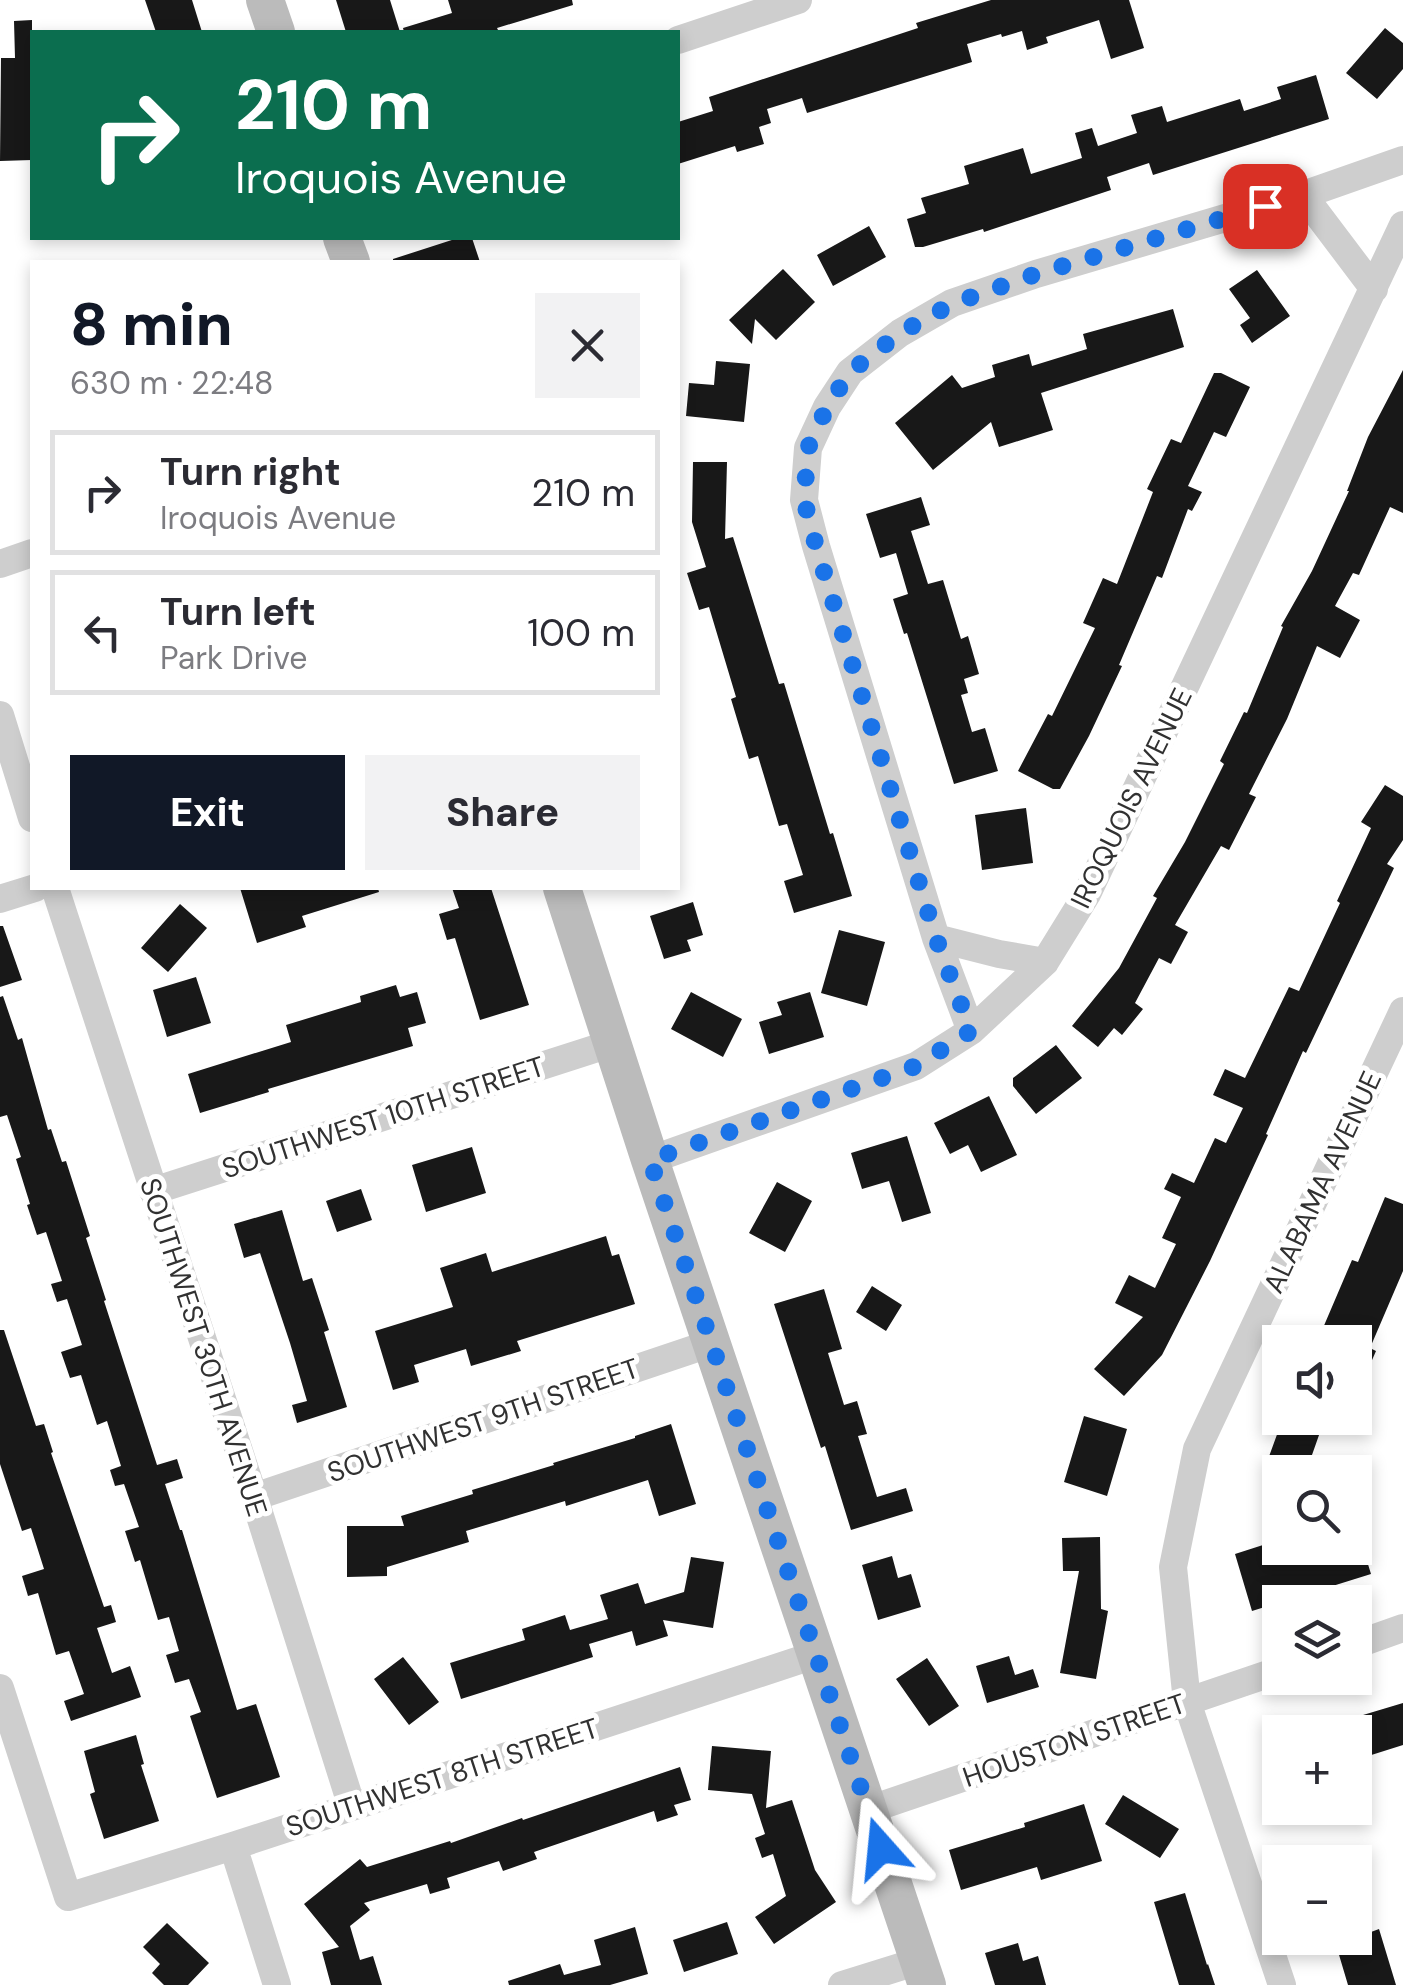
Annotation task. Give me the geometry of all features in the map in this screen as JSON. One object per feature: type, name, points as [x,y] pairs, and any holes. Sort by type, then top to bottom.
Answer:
[{"type":"main road","points":[[265,0],[275,30]]},
{"type":"main road","points":[[563,890],[923,1973]]},
{"type":"street","points":[[680,39],[798,0]]},
{"type":"street","points":[[971,1031],[936,938],[804,500],[808,448],[827,407],[850,372],[900,333],[952,304],[1036,274],[1303,195],[1403,160]]},
{"type":"street","points":[[1303,195],[1374,290]]},
{"type":"street","name":"IROQUOIS AVENUE","points":[[650,1160],[916,1066],[971,1031],[1044,962],[1087,894],[1403,226]]},
{"type":"street","points":[[0,564],[30,554]]},
{"type":"street","points":[[0,715],[30,812]]},
{"type":"street","points":[[0,899],[30,890]]},
{"type":"street","name":"SOUTHWEST 30TH AVENUE","points":[[56,890],[352,1807]]},
{"type":"street","points":[[936,938],[1044,962]]},
{"type":"street","name":"ALABAMA AVENUE","points":[[1282,1985],[1187,1702],[1173,1566],[1197,1448],[1403,1011]]},
{"type":"street","name":"SOUTHWEST 10TH STREET","points":[[153,1192],[613,1042]]},
{"type":"street","name":"SOUTHWEST 9TH STREET","points":[[254,1497],[712,1343]]},
{"type":"street","points":[[1372,1639],[1403,1628]]},
{"type":"street","name":"SOUTHWEST 8TH STREET","points":[[0,1688],[68,1897],[816,1655]]},
{"type":"street","name":"HOUSTON STREET","points":[[868,1810],[1262,1676]]},
{"type":"street","points":[[233,1846],[277,1985]]},
{"type":"street","points":[[842,1985],[923,1973]]},
{"type":"building","points":[[145,0],[192,0],[201,30],[155,30]]},
{"type":"building","points":[[336,0],[390,0],[399,30],[345,30]]},
{"type":"building","points":[[448,0],[572,0],[573,5],[498,30],[404,30],[452,13]]},
{"type":"building","points":[[991,0],[1129,0],[1144,48],[1111,59],[1099,20],[1046,37],[1048,43],[1027,50],[1022,31],[1002,37],[1001,34],[967,44],[972,62],[807,113],[802,98],[767,109],[771,123],[759,127],[764,144],[737,152],[735,146],[680,163],[680,121],[713,111],[709,97],[918,28],[916,23]]},
{"type":"building","points":[[32,20],[30,160],[0,161],[1,58],[15,58],[14,21]]},
{"type":"building","points":[[1385,28],[1403,43],[1403,69],[1377,99],[1346,73]]},
{"type":"building","points":[[1316,75],[1329,119],[1153,175],[1149,163],[1107,177],[1111,190],[984,232],[983,229],[915,247],[907,219],[926,213],[921,198],[969,184],[964,166],[1023,148],[1031,174],[1082,158],[1075,133],[1092,128],[1098,146],[1137,133],[1131,115],[1162,106],[1167,122],[1240,99],[1244,111],[1281,99],[1277,87]]},
{"type":"building","points":[[869,226],[886,257],[833,286],[817,255]]},
{"type":"building","points":[[452,240],[473,240],[479,260],[393,260]]},
{"type":"building","points":[[783,269],[815,302],[776,340],[755,319],[752,344],[729,320]]},
{"type":"building","points":[[1257,270],[1290,316],[1252,343],[1240,325],[1250,318],[1229,289]]},
{"type":"building","points":[[1173,309],[1184,347],[1041,393],[1053,430],[999,447],[991,422],[933,470],[895,423],[952,375],[962,388],[995,377],[992,365],[1029,354],[1032,366],[1087,349],[1083,334]]},
{"type":"building","points":[[716,361],[750,364],[744,422],[686,416],[689,383],[714,385]]},
{"type":"building","points":[[1403,370],[1403,513],[1390,507],[1359,575],[1353,573],[1335,606],[1360,620],[1340,658],[1317,646],[1287,719],[1249,794],[1256,797],[1229,850],[1221,846],[1175,925],[1188,932],[1171,964],[1159,958],[1135,1003],[1143,1009],[1122,1035],[1114,1028],[1098,1047],[1072,1026],[1119,968],[1157,898],[1153,896],[1224,764],[1220,761],[1244,712],[1247,713],[1281,626],[1312,571],[1349,491],[1368,437]]},
{"type":"building","points":[[1214,373],[1250,387],[1226,437],[1214,432],[1188,486],[1202,492],[1192,511],[1188,509],[1162,578],[1157,576],[1089,736],[1060,789],[1053,789],[1018,771],[1048,714],[1052,716],[1095,628],[1083,623],[1103,578],[1117,584],[1153,492],[1147,489],[1171,439],[1181,443]]},
{"type":"building","points":[[693,462],[727,462],[725,539],[733,537],[852,896],[794,913],[784,881],[803,875],[787,824],[779,826],[758,756],[749,759],[731,699],[736,697],[709,607],[699,610],[687,573],[706,567],[692,522]]},
{"type":"building","points":[[921,497],[930,525],[911,531],[928,584],[943,580],[961,639],[968,636],[979,674],[964,679],[968,693],[961,695],[972,732],[985,728],[998,771],[954,784],[893,599],[908,594],[896,553],[880,558],[866,514]]},
{"type":"building","points":[[1385,785],[1403,796],[1403,840],[1387,864],[1394,868],[1306,1053],[1303,1051],[1210,1261],[1162,1355],[1124,1396],[1094,1369],[1143,1317],[1115,1303],[1129,1275],[1155,1288],[1176,1244],[1162,1238],[1181,1197],[1164,1189],[1172,1173],[1194,1183],[1215,1138],[1226,1143],[1243,1108],[1213,1095],[1225,1069],[1245,1078],[1289,987],[1299,991],[1371,828],[1361,822]]},
{"type":"building","points":[[1026,808],[1033,863],[982,870],[975,815]]},
{"type":"building","points":[[241,890],[378,890],[302,916],[306,927],[257,943]]},
{"type":"building","points":[[453,890],[492,890],[529,1005],[480,1020],[455,938],[447,940],[439,914],[459,908]]},
{"type":"building","points":[[693,902],[703,935],[687,940],[691,951],[664,959],[650,916]]},
{"type":"building","points":[[180,904],[207,928],[168,972],[141,948]]},
{"type":"building","points":[[0,926],[22,980],[0,987]]},
{"type":"building","points":[[839,930],[885,942],[867,1006],[821,993]]},
{"type":"building","points":[[196,977],[211,1023],[167,1037],[153,990]]},
{"type":"building","points":[[396,985],[400,997],[417,992],[426,1023],[408,1028],[413,1046],[200,1113],[188,1074],[291,1042],[286,1025],[361,1002],[360,996]]},
{"type":"building","points":[[691,992],[742,1019],[723,1057],[671,1029]]},
{"type":"building","points":[[810,992],[824,1037],[769,1054],[759,1022],[782,1015],[777,1002]]},
{"type":"building","points":[[3,996],[18,1040],[22,1038],[48,1130],[51,1129],[62,1162],[66,1161],[90,1236],[86,1238],[104,1301],[157,1465],[177,1459],[183,1478],[165,1484],[237,1710],[256,1704],[280,1777],[217,1798],[190,1716],[201,1712],[189,1679],[175,1683],[166,1655],[179,1651],[169,1617],[158,1620],[140,1560],[135,1562],[125,1531],[139,1527],[124,1484],[115,1486],[110,1470],[121,1466],[107,1421],[97,1425],[81,1375],[70,1378],[61,1352],[82,1345],[67,1299],[57,1302],[51,1284],[62,1281],[46,1232],[37,1235],[27,1205],[30,1204],[16,1159],[21,1157],[7,1115],[0,1117]]},
{"type":"building","points":[[1056,1045],[1082,1078],[1036,1114],[1013,1086],[1013,1078]]},
{"type":"building","points":[[989,1096],[1017,1155],[981,1172],[968,1145],[950,1154],[934,1123]]},
{"type":"building","points":[[907,1136],[931,1213],[902,1222],[889,1181],[862,1189],[851,1153]]},
{"type":"building","points":[[472,1147],[486,1193],[426,1212],[412,1165]]},
{"type":"building","points":[[777,1182],[812,1201],[785,1252],[749,1233]]},
{"type":"building","points":[[361,1189],[372,1220],[337,1232],[326,1201]]},
{"type":"building","points":[[1385,1197],[1403,1204],[1403,1271],[1372,1343],[1372,1325],[1324,1325],[1352,1260],[1358,1262]]},
{"type":"building","points":[[282,1210],[303,1281],[312,1278],[347,1407],[297,1423],[292,1405],[307,1401],[290,1343],[260,1253],[244,1258],[234,1224]]},
{"type":"building","points":[[606,1236],[612,1256],[619,1254],[635,1304],[517,1341],[521,1351],[471,1366],[466,1349],[414,1365],[419,1382],[393,1390],[375,1331],[453,1307],[440,1268],[486,1253],[492,1272]]},
{"type":"building","points":[[872,1286],[902,1305],[886,1331],[856,1312]]},
{"type":"building","points":[[824,1289],[842,1349],[828,1353],[844,1405],[857,1401],[867,1434],[858,1436],[877,1497],[906,1488],[913,1511],[851,1530],[774,1304]]},
{"type":"building","points":[[0,1330],[4,1330],[36,1426],[44,1424],[104,1607],[111,1605],[116,1622],[97,1628],[112,1673],[130,1666],[141,1697],[71,1721],[64,1701],[84,1694],[69,1651],[56,1655],[38,1593],[28,1596],[22,1576],[44,1569],[31,1528],[22,1531],[0,1464]]},
{"type":"building","points":[[1084,1416],[1127,1429],[1107,1496],[1064,1482]]},
{"type":"building","points":[[671,1424],[696,1504],[659,1516],[648,1480],[466,1531],[469,1542],[387,1567],[387,1576],[347,1577],[347,1526],[404,1526],[401,1516]]},
{"type":"building","points":[[1277,1435],[1319,1435],[1312,1455],[1270,1455]]},
{"type":"building","points":[[1100,1537],[1101,1609],[1108,1611],[1096,1679],[1060,1673],[1079,1571],[1063,1571],[1062,1538]]},
{"type":"building","points":[[1262,1545],[1262,1565],[1368,1565],[1371,1574],[1336,1585],[1262,1585],[1262,1608],[1252,1611],[1235,1554]]},
{"type":"building","points":[[892,1556],[898,1578],[911,1574],[921,1607],[878,1620],[862,1565]]},
{"type":"building","points":[[691,1557],[724,1562],[713,1628],[663,1620],[668,1636],[636,1646],[632,1631],[589,1644],[593,1657],[461,1699],[450,1663],[525,1640],[522,1629],[565,1615],[570,1630],[608,1619],[600,1595],[638,1583],[645,1604],[684,1592]]},
{"type":"building","points":[[1009,1656],[1015,1675],[1033,1669],[1039,1687],[987,1703],[976,1666]]},
{"type":"building","points":[[403,1657],[439,1702],[409,1725],[374,1679]]},
{"type":"building","points":[[927,1658],[959,1706],[929,1726],[896,1679]]},
{"type":"building","points":[[1403,1703],[1403,1745],[1372,1755],[1372,1715],[1363,1715]]},
{"type":"building","points":[[136,1735],[159,1821],[104,1839],[90,1794],[95,1792],[84,1751]]},
{"type":"building","points":[[712,1746],[771,1751],[766,1808],[792,1800],[815,1870],[836,1902],[774,1944],[755,1917],[786,1896],[773,1854],[762,1858],[755,1838],[765,1834],[752,1794],[708,1790]]},
{"type":"building","points":[[680,1767],[691,1800],[674,1805],[678,1815],[657,1822],[654,1811],[534,1852],[537,1859],[503,1871],[499,1861],[447,1878],[450,1888],[430,1894],[427,1884],[364,1903],[370,1910],[350,1926],[360,1960],[373,1956],[382,1985],[331,1985],[322,1952],[339,1947],[304,1904],[360,1859],[367,1867],[451,1843]]},
{"type":"building","points":[[1123,1795],[1179,1829],[1160,1858],[1105,1824]]},
{"type":"building","points":[[1084,1804],[1102,1861],[1041,1880],[1037,1867],[961,1890],[949,1850]]},
{"type":"building","points":[[1185,1893],[1215,1985],[1179,1985],[1154,1902]]},
{"type":"building","points":[[727,1922],[738,1954],[684,1972],[673,1940]]},
{"type":"building","points":[[167,1923],[209,1963],[188,1985],[164,1985],[152,1973],[160,1964],[143,1947]]},
{"type":"building","points":[[635,1927],[648,1974],[610,1985],[509,1985],[508,1981],[560,1964],[564,1975],[601,1965],[594,1940]]},
{"type":"building","points":[[1379,1929],[1396,1985],[1348,1985],[1339,1955],[1372,1955],[1372,1932]]},
{"type":"building","points":[[1018,1943],[1023,1961],[1038,1956],[1046,1985],[995,1985],[985,1953]]},
{"type":"route","points":[[881,1848],[650,1160],[916,1066],[971,1031],[936,938],[816,546],[804,500],[808,448],[827,407],[850,372],[900,333],[952,304],[1036,274],[1265,206]]}]
